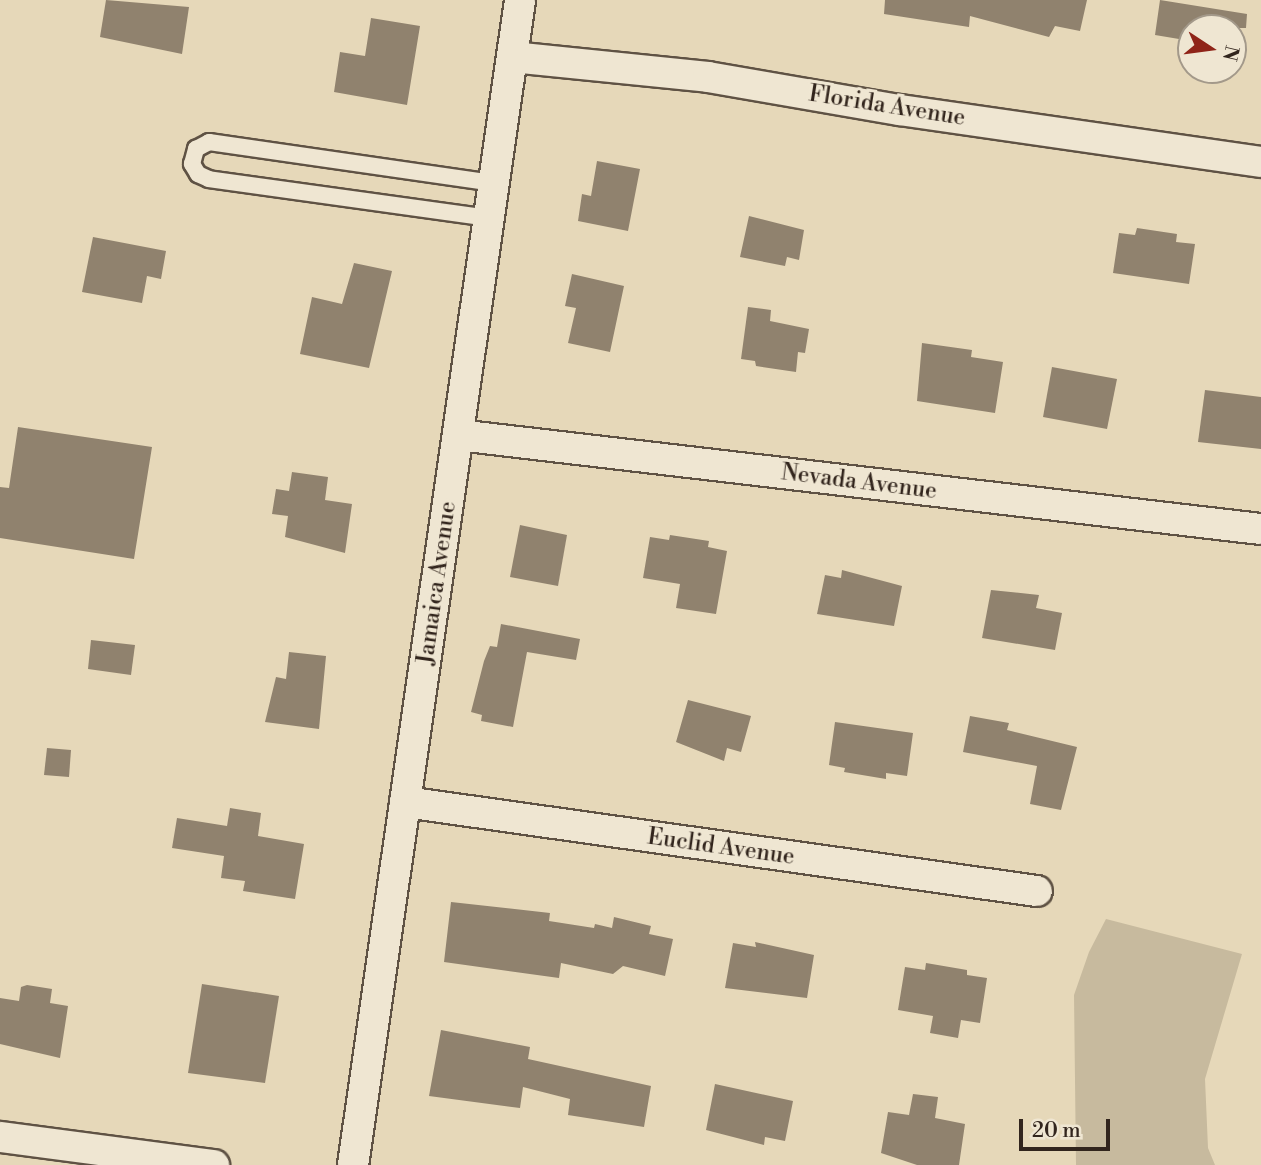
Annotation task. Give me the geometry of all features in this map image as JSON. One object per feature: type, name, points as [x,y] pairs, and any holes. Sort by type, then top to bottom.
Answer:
[{"type":"street","name":"Jamaica Avenue","points":[[353,1165],[520,0]]},
{"type":"street","name":"Florida Avenue","points":[[512,57],[708,76],[900,110],[1261,162]]},
{"type":"street","name":"Nevada Avenue","points":[[458,435],[1261,529]]},
{"type":"street","name":"Euclid Avenue","points":[[405,802],[1037,891]]},
{"type":"street","points":[[0,1137],[214,1165]]},
{"type":"lane","points":[[489,218],[209,179],[198,174],[192,164],[196,149],[209,142],[494,183]]},
{"type":"shaded area","points":[[1106,919],[1242,954],[1205,1079],[1208,1148],[1215,1165],[1076,1165],[1074,995],[1089,952]]},
{"type":"building","points":[[106,0],[189,7],[182,54],[100,37]]},
{"type":"building","points":[[885,0],[1087,0],[1080,31],[1055,26],[1049,37],[970,16],[969,27],[884,14]]},
{"type":"building","points":[[1160,0],[1247,14],[1177,14],[1177,39],[1155,35]]},
{"type":"building","points":[[371,18],[420,26],[407,105],[334,92],[340,52],[365,56]]},
{"type":"building","points":[[597,161],[640,169],[628,231],[578,221],[582,194],[591,196]]},
{"type":"building","points":[[749,216],[804,230],[799,260],[787,257],[785,266],[740,257]]},
{"type":"building","points":[[1137,228],[1177,234],[1176,242],[1195,244],[1189,284],[1113,273],[1119,233],[1135,235]]},
{"type":"building","points":[[93,237],[166,251],[161,279],[147,276],[142,303],[82,292]]},
{"type":"building","points":[[354,263],[392,271],[369,368],[300,354],[312,297],[342,304]]},
{"type":"building","points":[[572,274],[624,286],[610,352],[568,343],[576,308],[565,306]]},
{"type":"building","points":[[748,307],[771,310],[770,321],[809,329],[805,353],[798,352],[796,372],[756,366],[755,361],[741,359]]},
{"type":"building","points":[[922,343],[972,350],[971,357],[1003,362],[995,413],[917,401]]},
{"type":"building","points":[[1052,367],[1117,379],[1107,429],[1043,417]]},
{"type":"building","points":[[1205,390],[1261,397],[1261,449],[1198,442]]},
{"type":"building","points":[[18,427],[152,447],[134,559],[0,538],[0,487],[9,488]]},
{"type":"building","points":[[292,472],[328,477],[325,500],[352,504],[345,553],[285,537],[288,516],[272,514],[276,489],[289,491]]},
{"type":"building","points":[[520,525],[567,535],[558,586],[510,577]]},
{"type":"building","points":[[670,535],[709,541],[708,547],[727,551],[716,614],[676,608],[680,584],[643,578],[650,537],[669,540]]},
{"type":"building","points":[[842,570],[902,586],[894,626],[817,614],[825,575],[841,578]]},
{"type":"building","points":[[991,590],[1039,595],[1036,608],[1062,613],[1055,650],[982,638]]},
{"type":"building","points":[[501,624],[580,639],[576,660],[527,652],[513,727],[481,721],[482,715],[471,712],[484,661],[490,646],[497,647]]},
{"type":"building","points":[[91,640],[135,645],[131,675],[88,669]]},
{"type":"building","points":[[289,652],[326,656],[319,729],[265,722],[276,677],[286,679]]},
{"type":"building","points":[[688,700],[751,716],[741,752],[727,748],[724,761],[676,742]]},
{"type":"building","points":[[970,716],[1009,723],[1007,730],[1077,747],[1061,810],[1030,804],[1037,766],[963,752]]},
{"type":"building","points":[[835,722],[913,733],[907,776],[886,773],[886,779],[844,772],[845,768],[829,765]]},
{"type":"building","points":[[47,748],[71,750],[69,777],[44,775]]},
{"type":"building","points":[[230,808],[261,813],[258,836],[304,844],[295,899],[243,891],[245,881],[221,878],[224,856],[172,848],[177,818],[227,826]]},
{"type":"building","points":[[451,902],[550,913],[549,921],[594,928],[595,924],[612,928],[614,917],[651,926],[649,934],[673,939],[665,976],[623,966],[613,974],[561,963],[559,978],[444,962]]},
{"type":"building","points":[[755,942],[814,955],[807,998],[725,988],[733,943],[756,947]]},
{"type":"building","points":[[926,963],[967,970],[967,975],[987,978],[980,1023],[961,1020],[958,1038],[930,1033],[933,1016],[898,1010],[905,967],[925,970]]},
{"type":"building","points":[[202,984],[279,996],[265,1083],[188,1073]]},
{"type":"building","points":[[27,985],[52,989],[50,1003],[68,1006],[60,1058],[0,1044],[0,998],[19,1001],[21,987]]},
{"type":"building","points":[[441,1030],[530,1047],[528,1059],[651,1086],[644,1127],[568,1115],[570,1099],[523,1087],[520,1108],[429,1096]]},
{"type":"building","points":[[715,1084],[793,1101],[785,1141],[765,1137],[764,1145],[706,1130]]},
{"type":"building","points":[[913,1094],[938,1097],[935,1118],[965,1124],[959,1165],[917,1165],[881,1153],[888,1112],[909,1115]]}]
